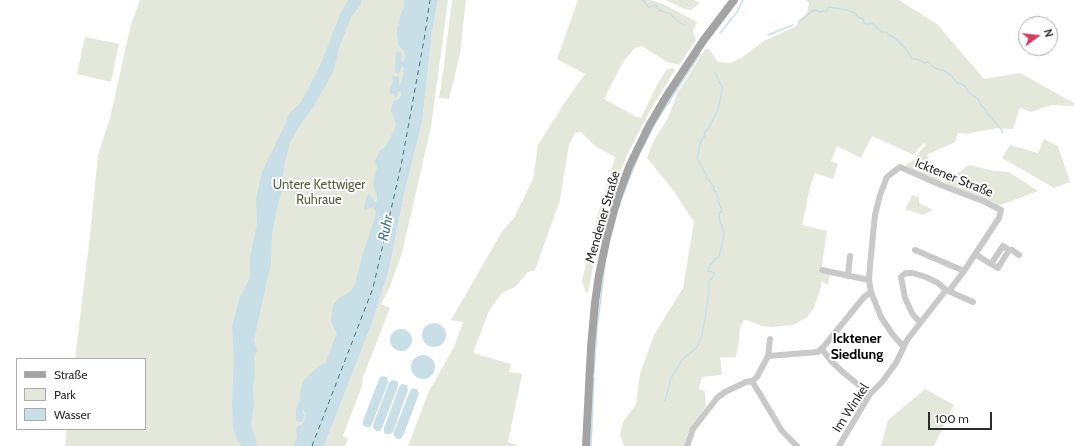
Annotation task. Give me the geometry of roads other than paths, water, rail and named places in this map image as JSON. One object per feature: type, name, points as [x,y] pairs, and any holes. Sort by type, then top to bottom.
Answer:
[{"type":"main road","name":"Mendener Straße","points":[[586,446],[591,347],[595,303],[607,237],[617,200],[629,166],[649,126],[666,97],[703,41],[734,0]]},
{"type":"street","name":"Icktener Straße","points":[[903,346],[896,340],[885,324],[871,292],[869,280],[875,215],[880,195],[887,177],[900,167],[1001,210]]},
{"type":"street","name":"Im Winkel","points":[[839,446],[870,394],[888,375],[900,356],[903,346],[907,340],[920,322],[964,271],[998,218],[1001,210]]},
{"type":"street","points":[[975,254],[991,264],[1003,246],[1020,255]]},
{"type":"street","points":[[915,250],[964,271]]},
{"type":"street","points":[[848,276],[850,256]]},
{"type":"street","points":[[822,270],[869,280]]},
{"type":"street","points":[[920,322],[915,318],[905,298],[902,286],[902,274],[920,274],[938,282],[948,290],[971,299]]},
{"type":"street","points":[[768,356],[818,352],[864,297],[871,292]]},
{"type":"street","points":[[687,446],[693,429],[717,398],[725,392],[752,381],[757,377],[768,356],[770,339]]},
{"type":"street","points":[[822,349],[831,361],[870,394]]},
{"type":"street","points":[[752,381],[782,431],[797,446]]},
{"type":"water","points":[[348,0],[362,0],[360,6],[351,17],[339,48],[334,69],[329,79],[314,106],[303,120],[290,142],[284,166],[282,189],[272,234],[271,263],[254,340],[257,351],[254,358],[254,405],[251,425],[257,446],[242,446],[237,441],[233,426],[232,404],[234,359],[232,327],[239,299],[250,278],[250,257],[257,224],[256,199],[262,172],[289,114],[301,102],[322,61],[341,12]]},
{"type":"water","name":"Ruhr","points":[[404,0],[438,0],[432,33],[422,123],[404,195],[389,270],[371,326],[324,446],[293,446],[297,437],[296,429],[302,424],[306,416],[303,410],[302,411],[305,416],[301,422],[296,421],[296,410],[300,400],[300,392],[303,381],[315,369],[326,362],[337,334],[331,321],[333,305],[338,299],[351,291],[355,284],[363,253],[375,217],[376,212],[373,207],[366,210],[364,209],[366,198],[369,194],[375,202],[377,201],[377,194],[373,185],[377,168],[375,161],[380,150],[388,143],[396,125],[391,110],[393,101],[399,99],[401,92],[398,91],[396,97],[393,93],[391,95],[389,91],[393,81],[392,77],[399,77],[400,85],[404,68],[401,67],[400,72],[395,72],[396,53],[398,51],[401,53],[402,62],[404,62],[405,57],[404,51],[399,46],[397,33],[401,13],[404,7]]},
{"type":"water","points":[[434,323],[442,327],[446,335],[442,343],[434,347],[426,343],[422,335],[426,327]]},
{"type":"water","points":[[397,329],[405,329],[412,336],[412,344],[405,351],[397,351],[390,344],[390,336]]},
{"type":"water","points":[[423,355],[431,359],[435,367],[431,375],[423,379],[415,375],[411,367],[415,359]]},
{"type":"water","points":[[381,376],[387,377],[388,383],[372,424],[370,427],[366,427],[363,425],[363,421]]},
{"type":"water","points":[[392,380],[397,381],[398,386],[382,428],[380,431],[376,431],[373,428],[373,425],[389,383]]},
{"type":"water","points":[[402,384],[407,385],[408,390],[393,432],[386,434],[384,432],[384,428],[399,387]]},
{"type":"water","points":[[412,388],[417,389],[419,394],[403,436],[400,439],[397,439],[394,436],[394,432]]},
{"type":"waterway","points":[[641,0],[643,0],[649,7],[656,5],[658,10],[671,14],[675,19],[684,25]]},
{"type":"waterway","points":[[720,33],[737,12],[743,0]]},
{"type":"waterway","points":[[799,22],[811,12],[815,10],[825,12],[829,7],[855,13],[858,17],[863,19],[864,23],[873,24],[882,32],[887,32],[896,39],[906,49],[912,59],[917,59],[925,63],[928,62],[939,70],[943,70],[951,75],[956,82],[965,86],[969,93],[978,99],[986,112],[1002,130],[1002,133]]},
{"type":"waterway","points":[[768,35],[793,25]]},
{"type":"waterway","points":[[642,149],[657,120],[700,54]]},
{"type":"waterway","points":[[665,401],[671,378],[682,360],[697,347],[702,336],[709,293],[709,281],[713,277],[714,273],[708,271],[710,265],[716,258],[719,257],[724,235],[722,225],[720,223],[719,213],[722,210],[716,192],[713,190],[714,187],[706,178],[706,175],[697,158],[700,143],[705,135],[704,133],[708,129],[718,110],[720,101],[722,86],[715,72]]},
{"type":"waterway","points":[[619,207],[639,155]]},
{"type":"waterway","points":[[594,373],[597,328],[605,265]]},
{"type":"waterway","points":[[591,446],[594,378]]},
{"type":"district","name":"Icktener Siedlung","points":[[857,348]]},
{"type":"park label","name":"Untere Kettwiger Ruhraue","points":[[319,192]]}]
